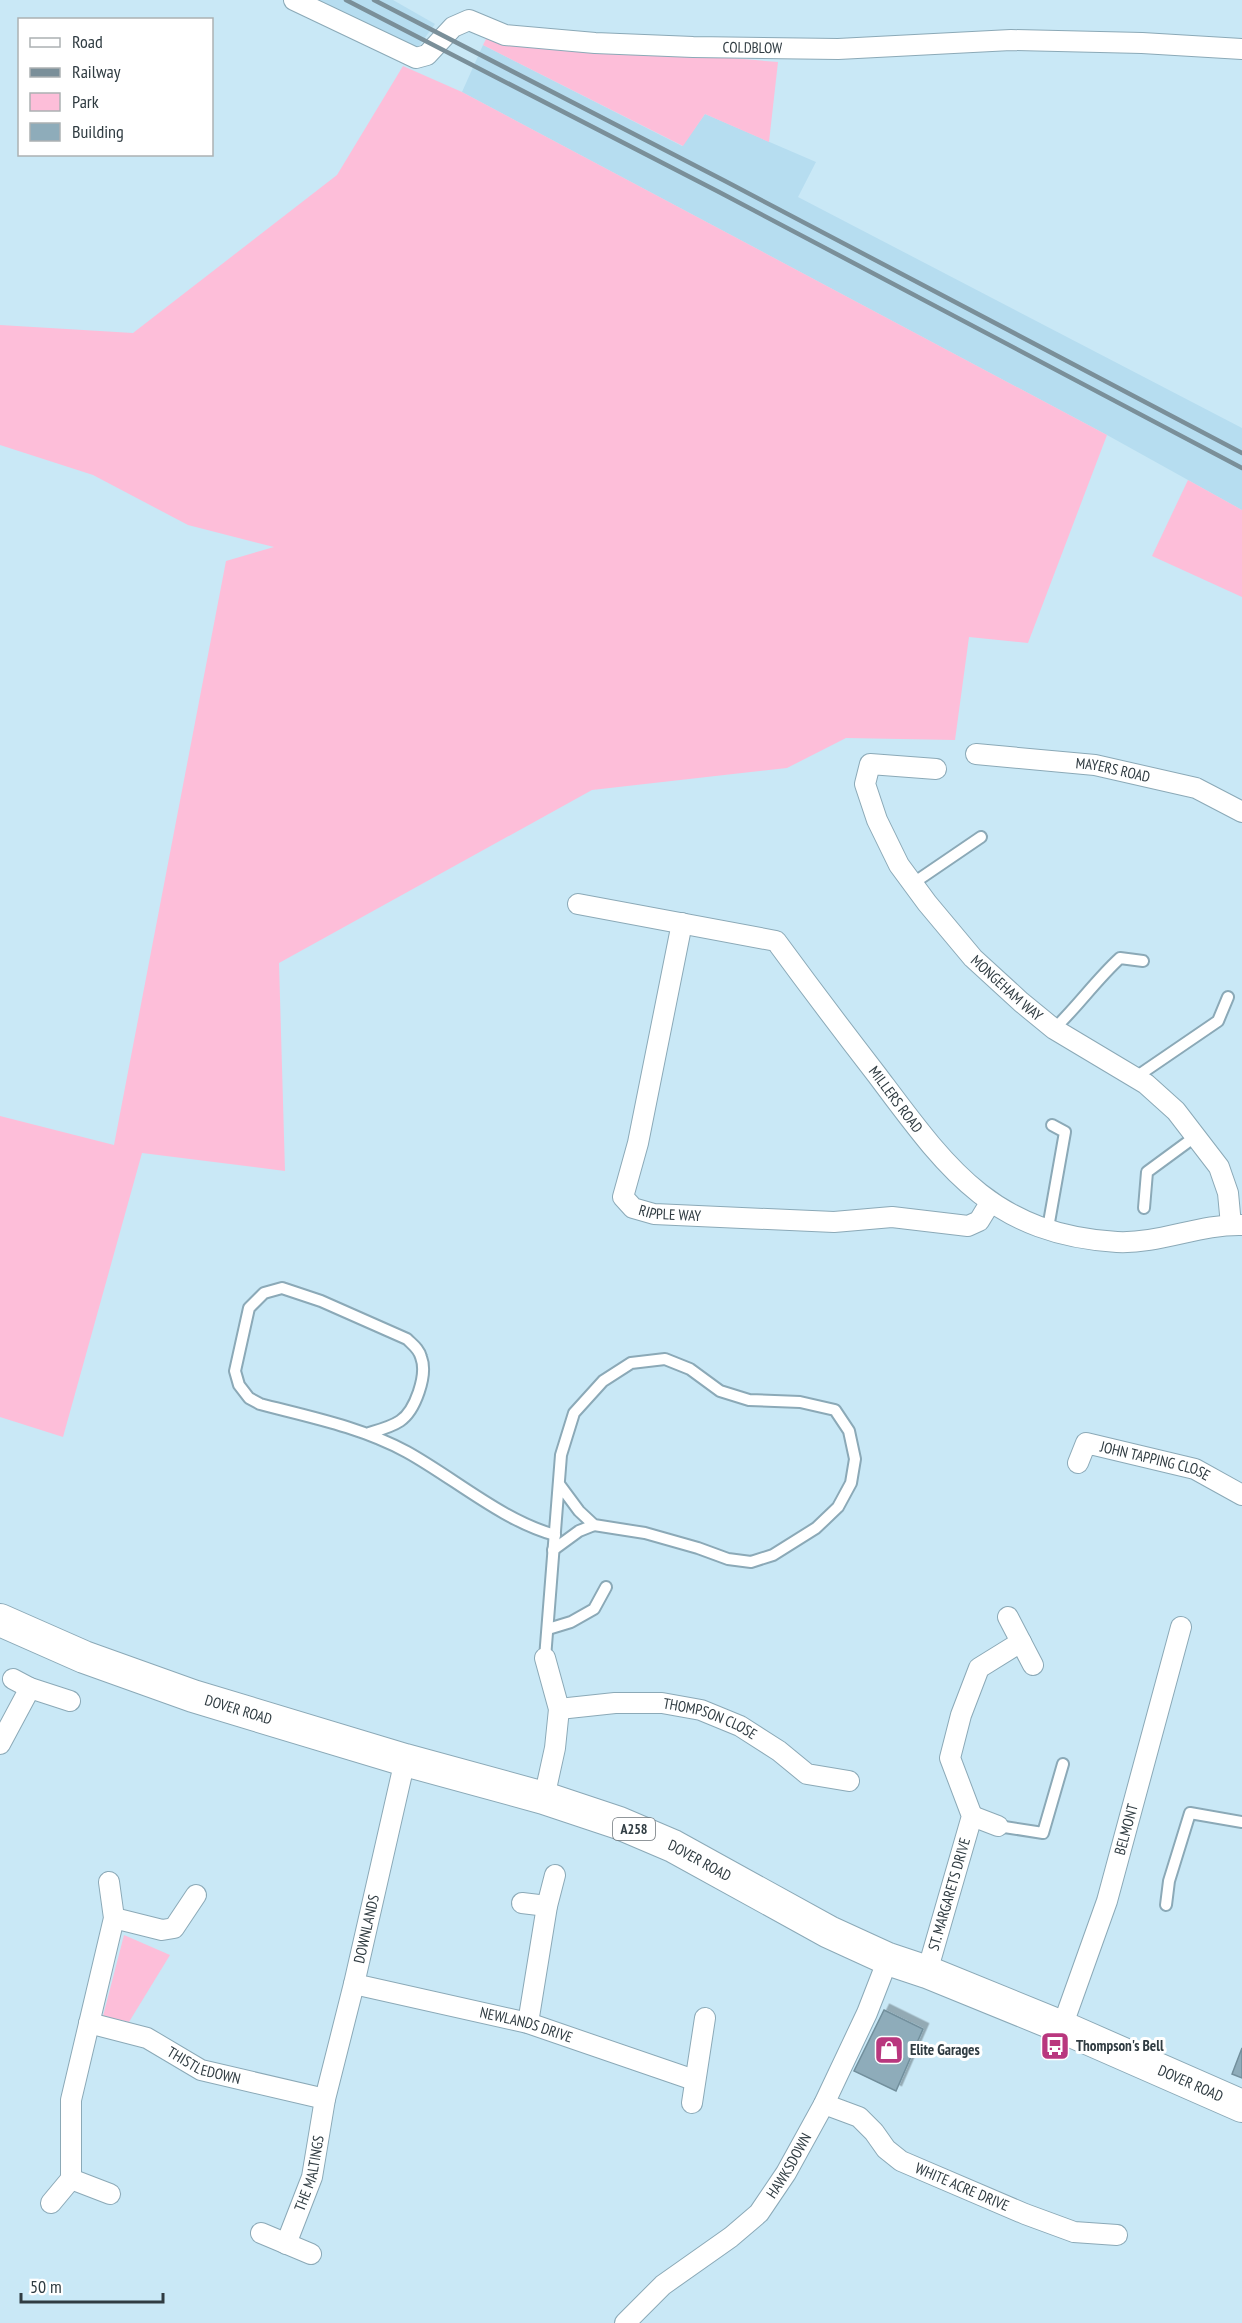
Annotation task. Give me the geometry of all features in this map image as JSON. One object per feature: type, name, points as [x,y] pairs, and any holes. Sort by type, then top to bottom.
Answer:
[{"type":"main road","name":"DOVER ROAD","points":[[0,1620],[84,1657],[138,1677],[405,1760],[544,1798],[619,1823],[673,1846],[829,1932],[888,1959],[927,1972],[1062,2027],[1242,2106]]},
{"type":"street","name":"COLDBLOW","points":[[294,0],[416,58],[427,55],[453,27],[469,20],[505,35],[595,43],[693,47],[838,49],[1011,40],[1142,43],[1242,49]]},
{"type":"street","name":"MAYERS ROAD","points":[[976,754],[1095,765],[1196,788],[1242,812]]},
{"type":"street","name":"MONGEHAM WAY","points":[[936,769],[870,764],[865,784],[888,844],[912,884],[973,958],[1004,987],[1054,1029],[1136,1077],[1176,1111],[1219,1167],[1237,1225]]},
{"type":"street","name":"MILLERS ROAD","points":[[578,904],[776,941],[935,1152],[970,1187],[990,1203],[1009,1213],[1074,1236],[1128,1242],[1151,1241],[1212,1227],[1237,1225]]},
{"type":"street","name":"RIPPLE WAY","points":[[682,923],[638,1143],[622,1197],[633,1208],[654,1214],[834,1222],[892,1217],[968,1226],[979,1221],[990,1203]]},
{"type":"street","name":"JOHN TAPPING CLOSE","points":[[1078,1463],[1086,1443],[1195,1469],[1242,1495]]},
{"type":"street","points":[[1008,1617],[1033,1665]]},
{"type":"street","name":"BELMONT","points":[[1062,2027],[1107,1901],[1181,1627]]},
{"type":"street","name":"ST. MARGARETS DRIVE","points":[[927,1972],[972,1816],[950,1758],[961,1715],[980,1668],[1020,1642]]},
{"type":"street","points":[[544,1798],[555,1748],[559,1709],[545,1658]]},
{"type":"street","points":[[5,1674],[30,1688],[70,1701]]},
{"type":"street","points":[[0,1744],[30,1688]]},
{"type":"street","name":"THOMPSON CLOSE","points":[[559,1709],[627,1703],[662,1703],[701,1710],[740,1726],[780,1751],[807,1774],[849,1781]]},
{"type":"street","name":"DOWNLANDS","points":[[325,2099],[354,1984],[405,1760]]},
{"type":"street","name":"ST. MARGARETS DRIVE","points":[[972,1816],[998,1826]]},
{"type":"street","points":[[528,2023],[547,1906],[555,1875]]},
{"type":"street","points":[[51,2203],[71,2179],[71,2100],[114,1918],[109,1882]]},
{"type":"street","points":[[114,1918],[162,1930],[174,1928],[196,1896]]},
{"type":"street","points":[[522,1903],[547,1906]]},
{"type":"street","name":"HAWKSDOWN","points":[[625,2323],[663,2285],[731,2237],[759,2213],[786,2173],[824,2104],[867,2013],[888,1959]]},
{"type":"street","name":"NEWLANDS DRIVE","points":[[354,1984],[528,2023],[694,2080]]},
{"type":"street","points":[[692,2103],[705,2018]]},
{"type":"street","name":"THISTLEDOWN","points":[[89,2023],[147,2038],[201,2070],[325,2099]]},
{"type":"street","name":"THE MALTINGS","points":[[286,2244],[312,2177],[325,2099]]},
{"type":"street","name":"WHITE ACRE DRIVE","points":[[824,2104],[859,2117],[874,2132],[886,2150],[901,2161],[1025,2214],[1074,2232],[1117,2235]]},
{"type":"street","points":[[71,2179],[110,2194]]},
{"type":"street","points":[[261,2233],[311,2254]]},
{"type":"lane","points":[[912,884],[981,837]]},
{"type":"lane","points":[[1054,1029],[1073,1011],[1098,979],[1120,958],[1143,961]]},
{"type":"lane","points":[[1136,1077],[1218,1021],[1228,998]]},
{"type":"lane","points":[[1048,1228],[1065,1132],[1052,1125]]},
{"type":"lane","points":[[1144,1208],[1147,1172],[1196,1136]]},
{"type":"lane","points":[[369,1433],[400,1421],[415,1402],[422,1374],[422,1359],[417,1348],[407,1339],[321,1301],[282,1288],[264,1293],[249,1308],[235,1371],[239,1385],[249,1398],[260,1404],[369,1433],[408,1453],[537,1530],[555,1535]]},
{"type":"lane","points":[[545,1658],[548,1629],[553,1550],[561,1455],[574,1413],[603,1381],[631,1363],[664,1359],[690,1369],[720,1391],[749,1400],[800,1402],[836,1410],[849,1431],[855,1459],[851,1483],[838,1507],[816,1528],[773,1555],[751,1562],[728,1559],[645,1533],[594,1525],[579,1531],[553,1550]]},
{"type":"lane","points":[[559,1484],[579,1512],[594,1525]]},
{"type":"lane","points":[[548,1629],[571,1622],[594,1609],[606,1587]]},
{"type":"lane","points":[[998,1826],[1043,1833],[1063,1764]]},
{"type":"lane","points":[[1166,1905],[1169,1881],[1190,1812],[1242,1822]]},
{"type":"shaded area","points":[[314,0],[393,0],[435,24],[416,50]]},
{"type":"shaded area","points":[[483,45],[682,146],[705,114],[816,162],[798,197],[1242,428],[1242,510],[1107,435],[462,92]]},
{"type":"green space","points":[[487,37],[778,62],[769,142],[705,114],[683,146],[483,45]]},
{"type":"green space","points":[[403,66],[462,92],[1107,435],[1028,643],[969,637],[955,740],[846,738],[787,768],[592,790],[279,963],[285,1171],[142,1153],[63,1437],[0,1417],[0,1116],[114,1145],[226,561],[274,547],[188,525],[93,475],[0,445],[0,325],[133,333],[337,175]]},
{"type":"green space","points":[[1188,480],[1242,510],[1242,597],[1152,556]]},
{"type":"green space","points":[[124,1935],[170,1955],[129,2022],[103,2016]]},
{"type":"building","name":"Elite Garages","points":[[884,2010],[923,2029],[896,2091],[854,2071]]},
{"type":"building","points":[[1242,2048],[1242,2078],[1232,2074]]},
{"type":"railway","points":[[346,0],[719,192],[1242,468]]},
{"type":"railway","points":[[374,0],[725,181],[1242,453]]},
{"type":"place","name":"Thompson's Bell","points":[[1055,2046]]},
{"type":"place","name":"Elite Garages","points":[[889,2050]]}]
